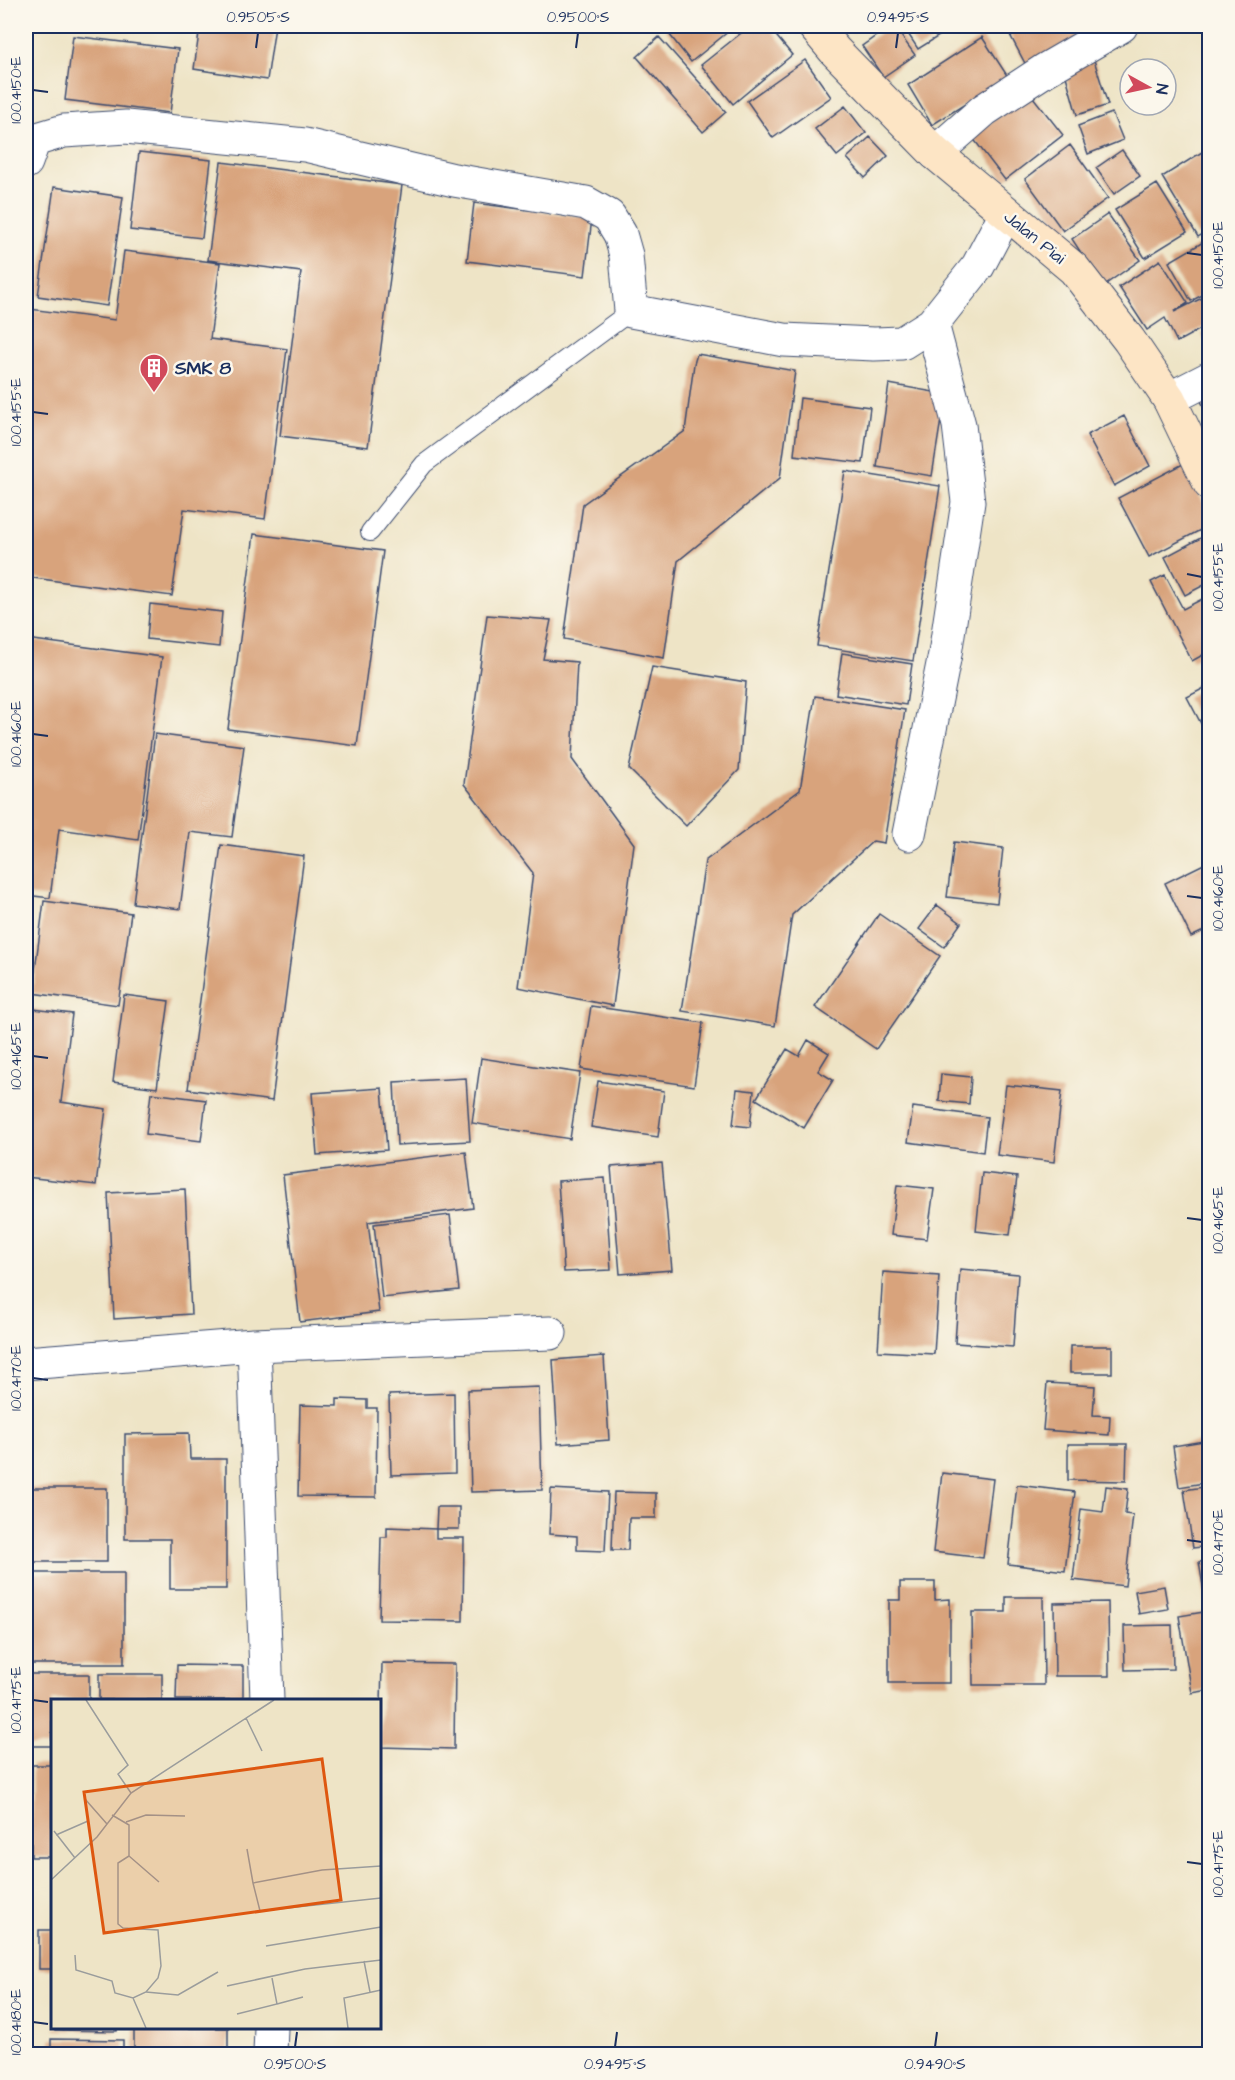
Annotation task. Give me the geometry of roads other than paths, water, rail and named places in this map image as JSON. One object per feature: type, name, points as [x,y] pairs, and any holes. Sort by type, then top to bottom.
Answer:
[{"type":"street","name":"Jalan Piai","points":[[814,26],[835,51],[935,153],[1074,269],[1129,340],[1169,399],[1209,484]]},
{"type":"street","points":[[935,153],[984,110],[1045,70],[1121,26]]},
{"type":"street","points":[[26,162],[34,140],[64,131],[126,127],[305,145],[454,180],[586,203],[609,216],[620,234],[626,255],[630,311],[784,340],[902,343],[932,324],[978,266],[1006,213]]},
{"type":"street","points":[[909,834],[945,654],[968,502],[959,425],[932,324]]},
{"type":"street","points":[[1169,399],[1209,378]]},
{"type":"street","points":[[26,1364],[254,1345],[550,1333]]},
{"type":"street","points":[[254,1345],[267,1699]]},
{"type":"street","points":[[270,2055],[271,2029]]},
{"type":"lane","points":[[370,532],[424,464],[630,311]]},
{"type":"place","name":"SMK 8","points":[[154,394]]}]
